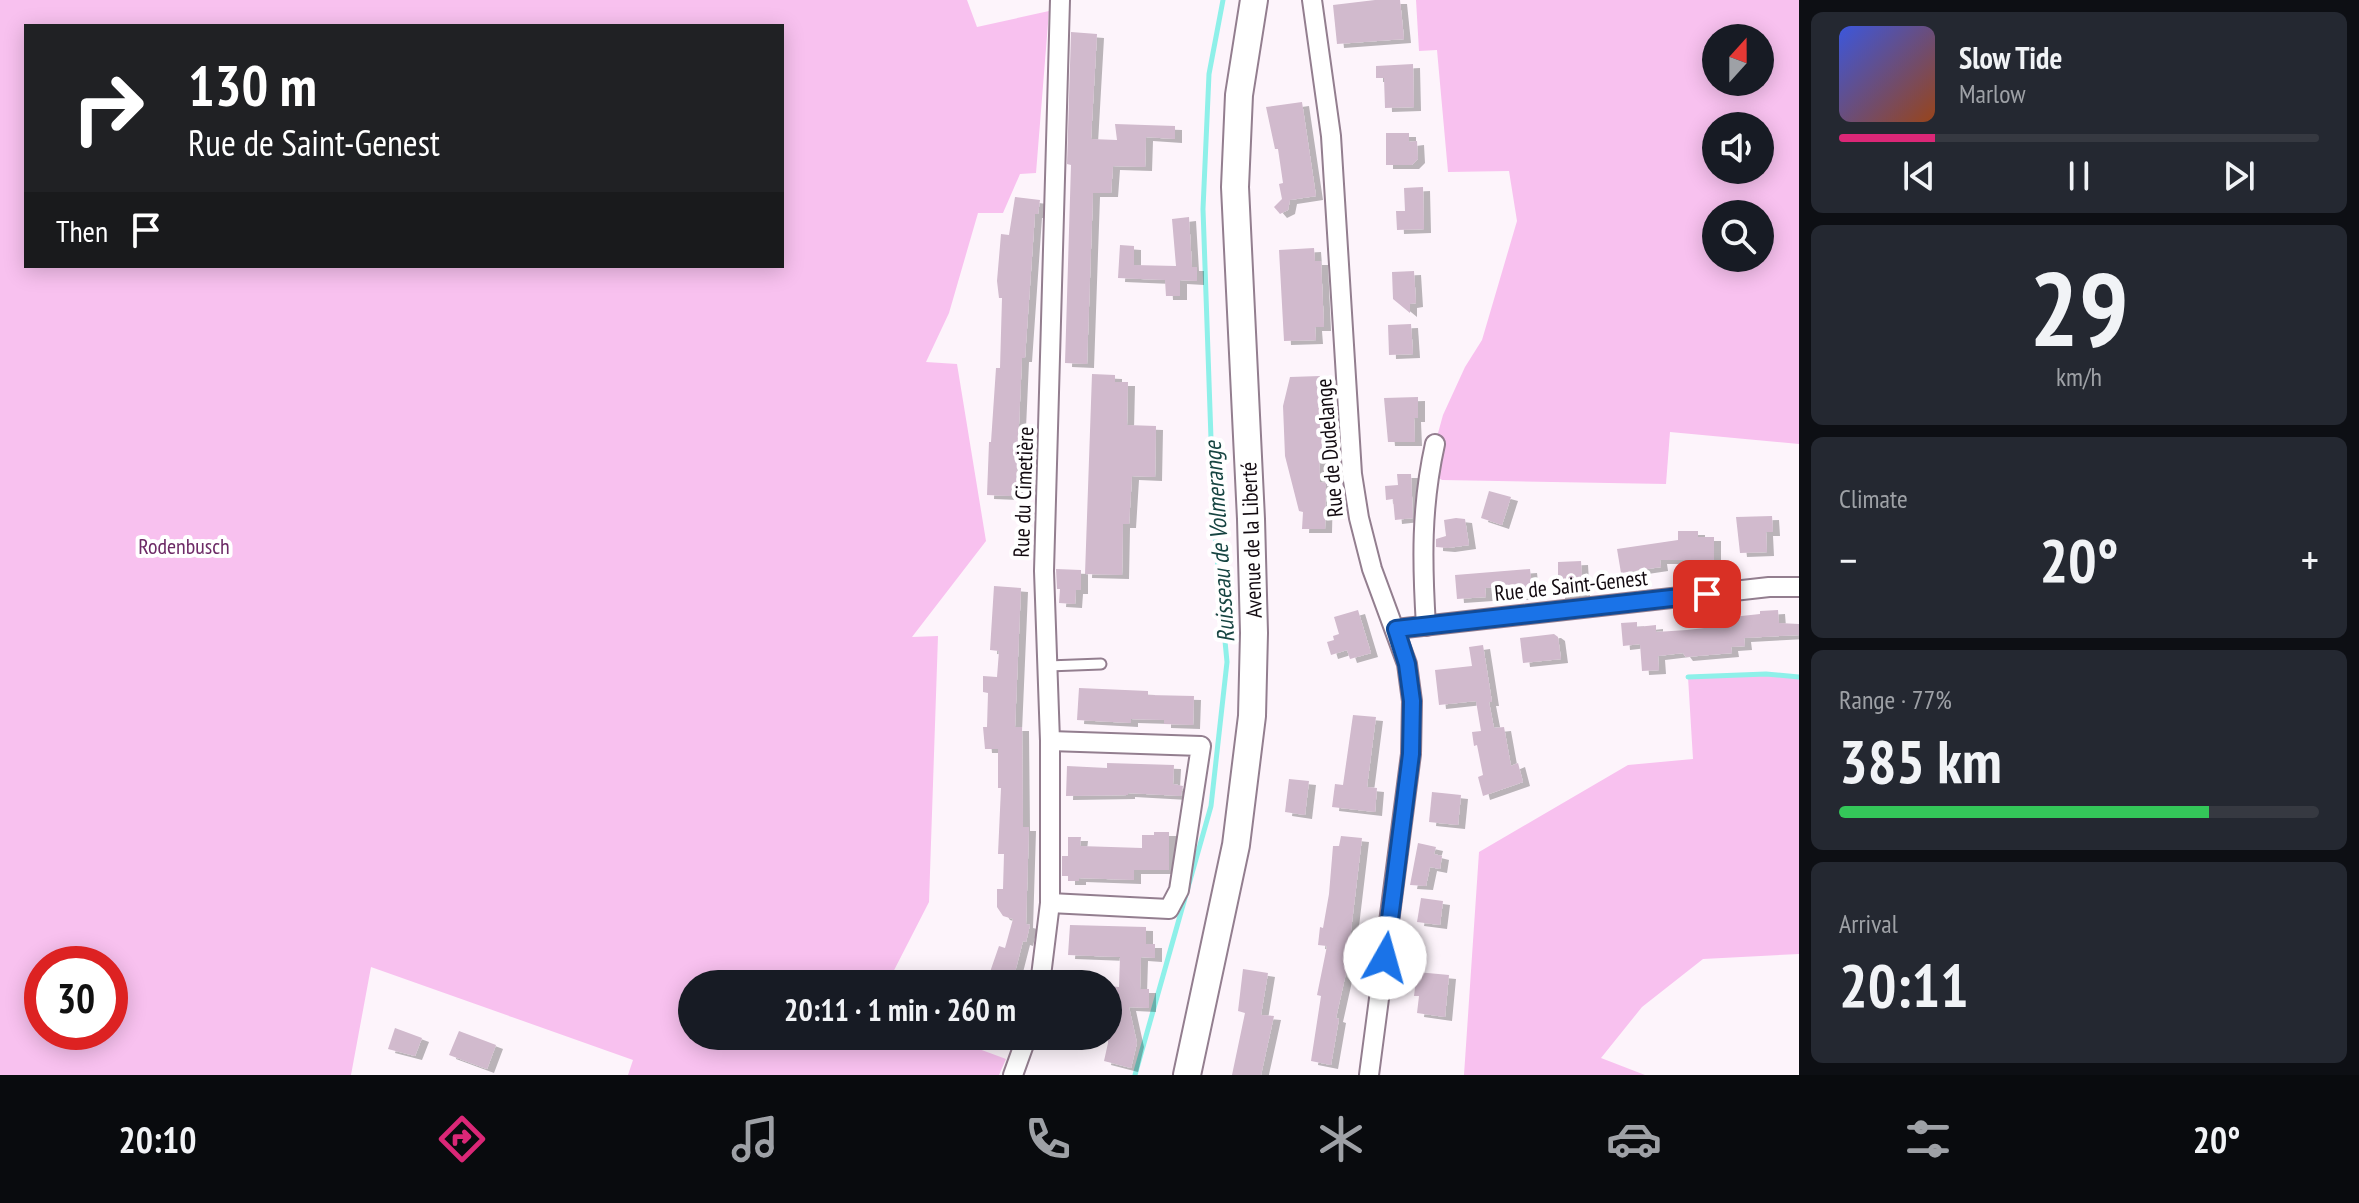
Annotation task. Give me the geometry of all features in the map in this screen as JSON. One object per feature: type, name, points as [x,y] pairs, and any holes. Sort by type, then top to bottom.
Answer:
[{"type":"main road","name":"Avenue de la Liberté","points":[[1187,1075],[1236,845],[1252,716],[1254,633],[1251,519],[1235,187],[1239,95],[1254,0]]},
{"type":"street","name":"Rue du Cimetière","points":[[1042,970],[1050,903],[1050,741],[1044,571],[1060,0]]},
{"type":"street","name":"Rue de Dudelange","points":[[1312,0],[1331,136],[1352,474],[1372,569],[1407,664],[1412,701],[1411,754],[1369,1075]]},
{"type":"street","points":[[1426,626],[1422,534],[1425,492],[1435,444]]},
{"type":"street","name":"Rue de Saint-Genest","points":[[1396,629],[1769,587],[1799,587]]},
{"type":"street","points":[[1050,741],[1201,746],[1179,890],[1169,909],[1050,903]]},
{"type":"street","points":[[1013,1075],[1022,1050]]},
{"type":"lane","points":[[1048,666],[1101,664]]},
{"type":"green space","name":"Rodenbusch","points":[[0,0],[967,0],[977,27],[1049,11],[1036,173],[1020,174],[1003,213],[978,213],[949,313],[926,362],[957,364],[986,541],[912,637],[938,636],[929,902],[894,970],[678,970],[678,1050],[982,1050],[1006,1059],[999,1075],[628,1075],[633,1060],[371,967],[351,1075],[0,1075]]},
{"type":"green space","points":[[1416,0],[1799,0],[1799,444],[1670,432],[1666,484],[1442,480],[1436,476],[1435,444],[1443,415],[1465,367],[1482,340],[1517,221],[1509,171],[1448,172],[1437,50],[1419,51]]},
{"type":"green space","points":[[1765,674],[1799,677],[1799,954],[1703,959],[1642,1007],[1601,1058],[1645,1075],[1464,1075],[1479,852],[1628,765],[1693,759],[1688,677]]},
{"type":"building","points":[[1400,0],[1404,39],[1337,44],[1333,5]]},
{"type":"building","points":[[1071,32],[1097,34],[1091,139],[1117,140],[1115,124],[1175,126],[1175,139],[1146,137],[1145,167],[1113,166],[1111,193],[1093,193],[1087,364],[1065,363],[1071,165],[1067,164]]},
{"type":"building","points":[[1413,64],[1414,107],[1385,108],[1384,78],[1376,78],[1376,66]]},
{"type":"building","points":[[1302,102],[1316,196],[1290,200],[1288,210],[1280,214],[1274,207],[1282,199],[1279,184],[1283,183],[1278,149],[1275,149],[1266,107]]},
{"type":"building","points":[[1386,133],[1409,133],[1409,142],[1417,141],[1418,159],[1412,165],[1386,165]]},
{"type":"building","points":[[1423,187],[1424,229],[1397,230],[1396,211],[1405,211],[1404,188]]},
{"type":"building","points":[[1015,197],[1040,200],[1038,214],[1035,214],[1025,358],[1022,358],[1016,490],[1012,490],[1011,496],[987,495],[996,368],[1000,368],[1002,298],[999,298],[997,281],[1001,234],[1009,235]]},
{"type":"building","points":[[1189,217],[1192,267],[1197,267],[1197,281],[1180,280],[1180,296],[1166,296],[1165,280],[1118,278],[1120,245],[1134,246],[1134,265],[1176,266],[1172,219]]},
{"type":"building","points":[[1314,248],[1315,261],[1321,261],[1324,327],[1315,327],[1316,340],[1284,341],[1279,250]]},
{"type":"building","points":[[1414,271],[1416,303],[1410,304],[1410,313],[1393,299],[1392,272]]},
{"type":"building","points":[[1411,324],[1413,354],[1389,355],[1388,325]]},
{"type":"building","points":[[1092,374],[1115,375],[1115,382],[1128,382],[1127,425],[1156,426],[1155,477],[1132,476],[1129,524],[1123,524],[1122,575],[1085,574]]},
{"type":"building","points":[[1320,376],[1321,390],[1326,390],[1327,421],[1334,421],[1331,434],[1327,434],[1328,452],[1319,453],[1320,482],[1326,483],[1325,529],[1302,529],[1303,512],[1299,511],[1285,456],[1283,406],[1290,377]]},
{"type":"building","points":[[1418,397],[1418,418],[1414,418],[1415,442],[1388,442],[1384,398]]},
{"type":"building","points":[[1397,474],[1411,474],[1413,518],[1395,520],[1393,499],[1386,500],[1385,486],[1398,485]]},
{"type":"building","points":[[1489,491],[1511,497],[1502,525],[1481,518]]},
{"type":"building","points":[[1772,516],[1773,532],[1766,532],[1767,552],[1740,553],[1736,517]]},
{"type":"building","points":[[1465,519],[1469,545],[1436,547],[1436,539],[1446,536],[1444,520]]},
{"type":"building","points":[[1678,531],[1698,531],[1698,537],[1714,537],[1714,560],[1660,560],[1661,567],[1621,573],[1617,549],[1678,540]]},
{"type":"building","points":[[1581,561],[1583,594],[1558,595],[1558,562]]},
{"type":"building","points":[[1056,569],[1081,570],[1081,590],[1076,590],[1075,604],[1059,603]]},
{"type":"building","points":[[1530,569],[1533,595],[1517,596],[1516,586],[1485,588],[1486,597],[1457,599],[1455,575]]},
{"type":"building","points":[[994,586],[1021,588],[1015,727],[1022,727],[1023,827],[1029,827],[1026,924],[1030,925],[1016,970],[991,970],[999,946],[1005,948],[1013,919],[1003,916],[997,907],[997,889],[1003,889],[1004,854],[998,854],[1001,788],[998,788],[998,749],[985,749],[983,727],[987,727],[988,693],[983,692],[983,676],[997,677],[999,651],[990,650]]},
{"type":"building","points":[[1358,610],[1371,653],[1350,659],[1347,650],[1331,655],[1327,642],[1339,634],[1334,617]]},
{"type":"building","points":[[1778,610],[1779,623],[1799,624],[1799,635],[1744,638],[1745,646],[1731,647],[1732,653],[1658,656],[1659,670],[1642,671],[1640,644],[1623,646],[1621,623],[1637,622],[1637,627],[1656,625],[1656,632],[1687,630],[1713,627],[1713,619]]},
{"type":"building","points":[[1554,634],[1558,637],[1561,659],[1523,663],[1520,638]]},
{"type":"building","points":[[1483,645],[1494,728],[1504,727],[1511,766],[1518,763],[1523,782],[1483,796],[1478,777],[1483,775],[1472,732],[1481,731],[1476,701],[1439,705],[1435,670],[1472,666],[1469,647]]},
{"type":"building","points":[[1079,688],[1194,696],[1193,725],[1164,724],[1164,720],[1131,719],[1131,723],[1077,720]]},
{"type":"building","points":[[1353,715],[1376,717],[1367,787],[1377,788],[1375,812],[1332,807],[1335,784],[1343,785]]},
{"type":"building","points":[[1107,763],[1174,765],[1173,784],[1183,786],[1181,796],[1128,793],[1066,796],[1067,766],[1107,768]]},
{"type":"building","points":[[1289,779],[1309,781],[1305,815],[1285,812]]},
{"type":"building","points":[[1432,792],[1461,795],[1458,825],[1429,822]]},
{"type":"building","points":[[1154,832],[1169,832],[1169,870],[1134,870],[1134,880],[1079,878],[1079,881],[1068,881],[1068,876],[1062,876],[1062,856],[1068,856],[1068,837],[1081,837],[1080,846],[1142,848],[1142,835],[1154,835]]},
{"type":"building","points":[[1341,836],[1362,838],[1346,973],[1336,1018],[1339,1019],[1331,1065],[1311,1061],[1321,996],[1317,995],[1327,946],[1318,945],[1320,927],[1323,928],[1329,894],[1333,846],[1339,846]]},
{"type":"building","points":[[1418,843],[1436,847],[1434,854],[1442,856],[1440,869],[1430,867],[1426,886],[1410,885]]},
{"type":"building","points":[[1421,898],[1443,901],[1440,925],[1417,922]]},
{"type":"building","points":[[1070,925],[1146,927],[1146,944],[1155,944],[1155,958],[1141,957],[1140,989],[1149,989],[1149,1008],[1129,1007],[1137,1043],[1131,1068],[1104,1061],[1106,1050],[1122,1050],[1120,957],[1068,955]]},
{"type":"building","points":[[1243,969],[1268,973],[1261,1015],[1274,1016],[1261,1075],[1232,1075],[1245,1013],[1238,1011]]},
{"type":"building","points":[[1417,972],[1449,975],[1445,1017],[1417,1013],[1419,996],[1414,996]]},
{"type":"building","points":[[395,1028],[422,1038],[415,1056],[388,1049]]},
{"type":"building","points":[[459,1031],[496,1045],[487,1069],[449,1055]]},
{"type":"waterway","name":"Ruisseau de Volmerange","points":[[1135,1075],[1211,806],[1227,662],[1214,525],[1203,209],[1209,74],[1223,0]]},
{"type":"waterway","points":[[1688,677],[1766,674],[1799,677]]},
{"type":"route","points":[[1385,958],[1411,754],[1412,701],[1407,664],[1396,629],[1707,594]]}]
